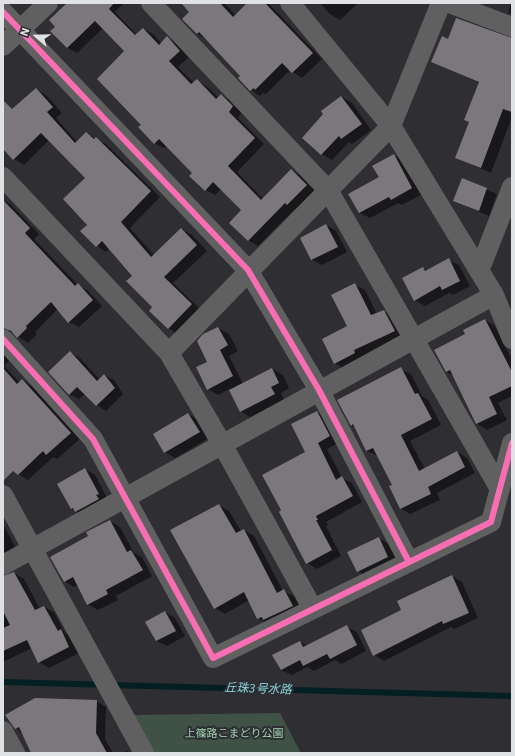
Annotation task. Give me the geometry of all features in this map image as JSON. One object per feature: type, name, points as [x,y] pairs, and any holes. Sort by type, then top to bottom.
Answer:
[{"type":"street","points":[[3,46],[48,3]]},
{"type":"street","points":[[151,3],[328,190],[500,489]]},
{"type":"street","points":[[290,3],[391,126],[494,295],[512,339]]},
{"type":"street","points":[[169,353],[248,270],[391,126],[440,3]]},
{"type":"street","points":[[449,3],[512,27]]},
{"type":"street","points":[[3,12],[248,270],[319,390],[409,562]]},
{"type":"street","points":[[3,177],[169,353],[222,444],[313,609]]},
{"type":"street","points":[[479,271],[512,186]]},
{"type":"street","points":[[3,565],[494,295]]},
{"type":"street","points":[[3,339],[93,439],[213,658],[491,522],[512,444]]},
{"type":"street","points":[[3,495],[144,753]]},
{"type":"street","points":[[3,730],[15,753]]},
{"type":"green space","name":"上篠路こまどり公園","points":[[280,713],[301,753],[154,753],[134,715]]},
{"type":"building","points":[[67,3],[114,3],[109,9],[135,35],[143,28],[159,45],[167,36],[180,51],[169,61],[191,84],[197,79],[216,99],[221,94],[233,106],[229,112],[255,138],[228,166],[261,200],[291,169],[307,185],[287,205],[285,203],[248,241],[229,223],[241,210],[213,182],[205,191],[189,176],[192,173],[159,139],[154,144],[138,127],[141,125],[97,79],[124,51],[95,21],[67,48],[50,31],[55,27],[49,20]]},
{"type":"building","points":[[181,3],[220,3],[233,17],[247,3],[265,3],[313,53],[292,73],[282,63],[255,90],[254,88],[250,91],[238,78],[240,76],[199,32],[197,34],[182,19],[189,12]]},
{"type":"building","points":[[456,18],[512,38],[512,112],[503,109],[481,168],[455,158],[469,122],[464,120],[479,82],[431,62],[442,36],[448,39]]},
{"type":"building","points":[[36,88],[53,107],[47,112],[75,143],[86,132],[94,139],[96,137],[151,191],[121,222],[151,257],[181,228],[197,245],[164,277],[192,304],[168,329],[149,311],[152,307],[126,281],[132,276],[102,241],[96,247],[80,231],[87,225],[63,199],[85,178],[41,133],[13,160],[3,149],[3,100],[12,109]]},
{"type":"building","points":[[341,96],[362,124],[341,139],[339,136],[321,155],[302,138],[323,114],[321,111]]},
{"type":"building","points":[[394,154],[412,188],[391,200],[389,197],[359,213],[348,194],[379,177],[372,166]]},
{"type":"building","points":[[462,178],[487,188],[479,211],[453,201]]},
{"type":"building","points":[[3,200],[30,228],[25,233],[75,286],[78,283],[93,300],[68,323],[51,302],[26,326],[27,328],[17,338],[11,331],[3,328]]},
{"type":"building","points":[[326,224],[338,247],[311,260],[300,238]]},
{"type":"building","points":[[449,258],[460,281],[442,290],[440,286],[414,301],[402,278],[423,267],[425,271]]},
{"type":"building","points":[[355,283],[371,315],[384,310],[395,331],[354,350],[355,353],[334,364],[322,339],[347,326],[331,295]]},
{"type":"building","points":[[485,319],[512,372],[512,386],[489,397],[497,414],[476,424],[450,370],[446,372],[434,350],[465,334],[463,330]]},
{"type":"building","points":[[218,327],[228,345],[220,350],[233,376],[207,390],[196,367],[207,362],[197,341],[203,334]]},
{"type":"building","points":[[70,351],[97,381],[104,374],[115,388],[96,406],[77,387],[69,395],[48,372]]},
{"type":"building","points":[[401,367],[415,394],[418,393],[432,419],[401,435],[419,471],[457,451],[465,467],[428,487],[431,494],[400,509],[389,486],[392,485],[373,448],[366,451],[353,424],[351,426],[337,400]]},
{"type":"building","points":[[3,368],[17,384],[22,379],[71,433],[46,455],[43,451],[18,475],[13,471],[3,481]]},
{"type":"building","points":[[272,368],[279,383],[271,387],[275,394],[240,412],[229,390]]},
{"type":"building","points":[[317,411],[330,436],[318,443],[336,480],[342,476],[353,496],[316,516],[318,520],[316,520],[332,550],[306,564],[279,512],[281,510],[262,475],[305,452],[291,424]]},
{"type":"building","points":[[188,413],[200,432],[164,453],[153,434]]},
{"type":"building","points":[[85,468],[99,494],[96,495],[99,499],[75,512],[73,508],[71,509],[57,484]]},
{"type":"building","points":[[219,504],[236,533],[244,529],[277,593],[284,589],[293,606],[263,620],[262,617],[257,619],[244,592],[214,609],[170,530]]},
{"type":"building","points":[[110,520],[127,552],[131,550],[143,570],[106,590],[108,594],[87,605],[73,577],[64,582],[50,557],[88,536],[86,532]]},
{"type":"building","points":[[379,537],[388,557],[357,572],[347,552]]},
{"type":"building","points":[[14,572],[35,610],[44,606],[58,631],[61,629],[69,647],[38,663],[27,640],[3,651],[3,628],[10,625],[3,611],[3,576]]},
{"type":"building","points":[[452,575],[469,613],[443,624],[442,621],[373,656],[361,630],[401,610],[397,601]]},
{"type":"building","points":[[165,611],[176,631],[156,641],[145,622]]},
{"type":"building","points":[[347,625],[357,645],[330,659],[327,654],[303,666],[300,660],[281,670],[272,655],[300,641],[303,647]]},
{"type":"building","points":[[35,698],[97,700],[96,733],[107,753],[31,753],[19,727],[15,729],[5,715]]},
{"type":"waterway","name":"丘珠3号水路","points":[[3,682],[512,696]]},
{"type":"cycle path","points":[[3,12],[248,270],[319,390],[409,562]]},
{"type":"cycle path","points":[[3,339],[93,439],[213,658],[491,522],[512,443]]}]
